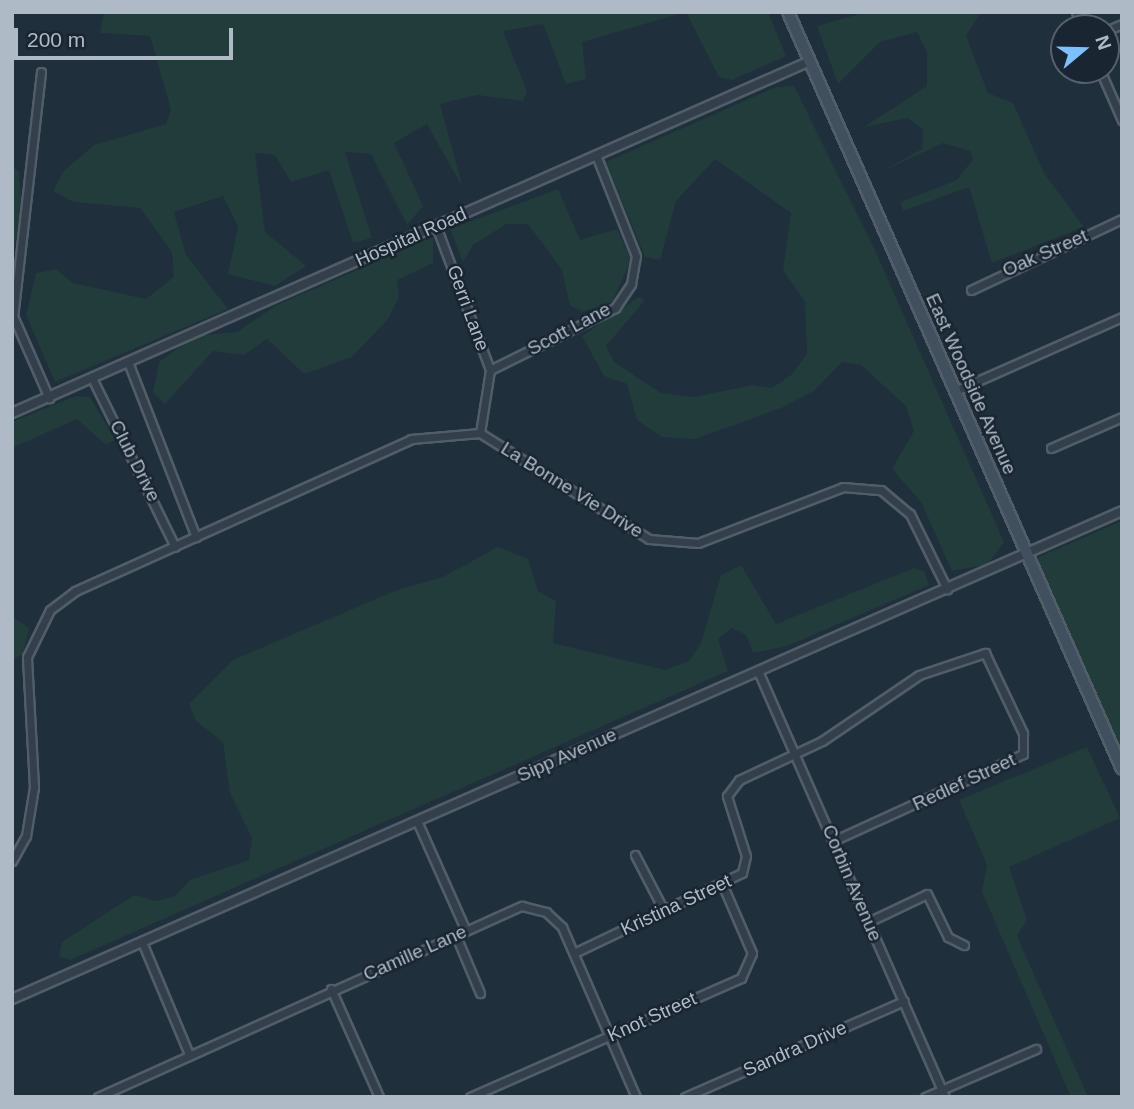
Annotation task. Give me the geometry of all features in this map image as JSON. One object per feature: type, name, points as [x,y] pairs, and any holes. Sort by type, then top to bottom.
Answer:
[{"type":"main road","name":"East Woodside Avenue","points":[[788,12],[1122,769]]},
{"type":"street","name":"Hospital Road","points":[[12,413],[810,61]]},
{"type":"street","points":[[41,72],[13,316],[49,398]]},
{"type":"street","points":[[1106,84],[1122,120]]},
{"type":"street","name":"Scott Lane","points":[[490,370],[615,308],[631,284],[636,256],[596,155]]},
{"type":"street","name":"Oak Street","points":[[971,290],[1122,219]]},
{"type":"street","name":"Gerri Lane","points":[[436,226],[490,370],[480,433]]},
{"type":"street","points":[[955,391],[1122,317]]},
{"type":"street","points":[[128,362],[196,537]]},
{"type":"street","name":"Club Drive","points":[[92,378],[175,547]]},
{"type":"street","points":[[1051,448],[1122,417]]},
{"type":"street","name":"La Bonne Vie Drive","points":[[12,861],[26,836],[34,787],[27,657],[36,632],[75,591],[411,439],[480,433],[649,539],[698,543],[842,487],[881,490],[910,514],[947,589]]},
{"type":"street","name":"Sipp Avenue","points":[[12,999],[1122,511]]},
{"type":"street","name":"Redlef Street","points":[[796,754],[919,675],[971,653],[985,653],[992,661],[1025,741],[1023,754],[835,840]]},
{"type":"street","name":"Corbin Avenue","points":[[758,671],[835,840],[868,922],[944,1093]]},
{"type":"street","name":"Kristina Street","points":[[574,953],[723,886],[746,864],[727,806],[732,786],[796,754]]},
{"type":"street","points":[[417,821],[466,931]]},
{"type":"street","points":[[635,855],[664,911]]},
{"type":"street","name":"Knot Street","points":[[470,1097],[747,971],[751,946],[723,886]]},
{"type":"street","points":[[868,922],[927,894],[948,937],[964,945]]},
{"type":"street","name":"Camille Lane","points":[[98,1097],[188,1052],[510,910],[536,908],[562,927],[636,1097]]},
{"type":"street","points":[[456,936],[480,993]]},
{"type":"street","points":[[142,942],[188,1052]]},
{"type":"street","points":[[331,989],[379,1097]]},
{"type":"street","name":"Sandra Drive","points":[[685,1097],[904,1001]]},
{"type":"street","points":[[925,1097],[944,1093],[1036,1049]]},
{"type":"green space","points":[[104,12],[686,12],[582,42],[586,79],[566,84],[543,24],[503,31],[527,91],[523,101],[477,95],[440,104],[463,188],[427,124],[394,143],[423,206],[407,225],[371,154],[345,152],[372,238],[353,243],[329,170],[291,182],[275,155],[255,153],[265,232],[306,266],[275,286],[228,274],[238,227],[223,196],[174,212],[186,255],[228,309],[55,382],[26,315],[36,273],[56,269],[73,283],[146,299],[174,277],[172,252],[140,208],[74,202],[53,191],[63,172],[94,145],[166,124],[171,110],[150,36],[100,33]]},
{"type":"green space","points":[[686,12],[768,12],[786,56],[732,80],[719,77]]},
{"type":"green space","points":[[866,12],[981,12],[966,36],[988,93],[1013,103],[1044,173],[1084,227],[992,263],[969,187],[903,211],[901,202],[957,180],[973,159],[970,151],[943,143],[881,172],[922,149],[923,130],[908,118],[864,127],[927,86],[927,52],[917,32],[880,42],[838,84],[817,26]]},
{"type":"green space","points":[[794,86],[874,248],[1004,542],[988,564],[952,571],[921,502],[892,469],[914,431],[906,406],[861,365],[842,362],[814,391],[781,408],[695,439],[662,437],[637,420],[627,384],[604,376],[582,336],[639,297],[645,300],[606,346],[614,362],[661,393],[694,397],[753,385],[772,388],[791,375],[807,354],[805,302],[783,270],[791,213],[715,159],[676,201],[660,260],[645,257],[606,162],[776,87]]},
{"type":"green space","points":[[12,167],[19,171],[22,209],[12,261]]},
{"type":"green space","points":[[558,189],[580,240],[617,229],[631,260],[612,302],[583,312],[570,306],[562,270],[528,224],[506,224],[473,245],[463,262],[450,229]]},
{"type":"green space","points":[[433,237],[433,263],[397,280],[399,297],[388,319],[352,357],[304,374],[267,339],[244,355],[213,351],[165,404],[153,393],[159,362],[194,336],[237,332],[277,305]]},
{"type":"green space","points":[[76,396],[90,397],[115,440],[106,445],[77,419],[12,448],[12,422]]},
{"type":"green space","points":[[1122,521],[1122,756],[1034,559]]},
{"type":"green space","points":[[498,547],[528,559],[538,591],[556,601],[553,643],[665,670],[689,661],[701,643],[721,575],[741,565],[776,624],[914,568],[924,571],[929,585],[787,646],[753,653],[746,635],[732,628],[718,639],[728,671],[70,960],[59,956],[62,942],[134,895],[157,901],[175,896],[190,880],[249,860],[252,838],[230,793],[223,742],[196,721],[189,704],[233,660],[397,590],[443,577]]},
{"type":"green space","points":[[13,617],[29,628],[23,654],[12,660]]},
{"type":"green space","points":[[1087,747],[1120,818],[1009,867],[1027,920],[1017,936],[1088,1097],[1071,1097],[982,892],[987,865],[959,800]]}]
